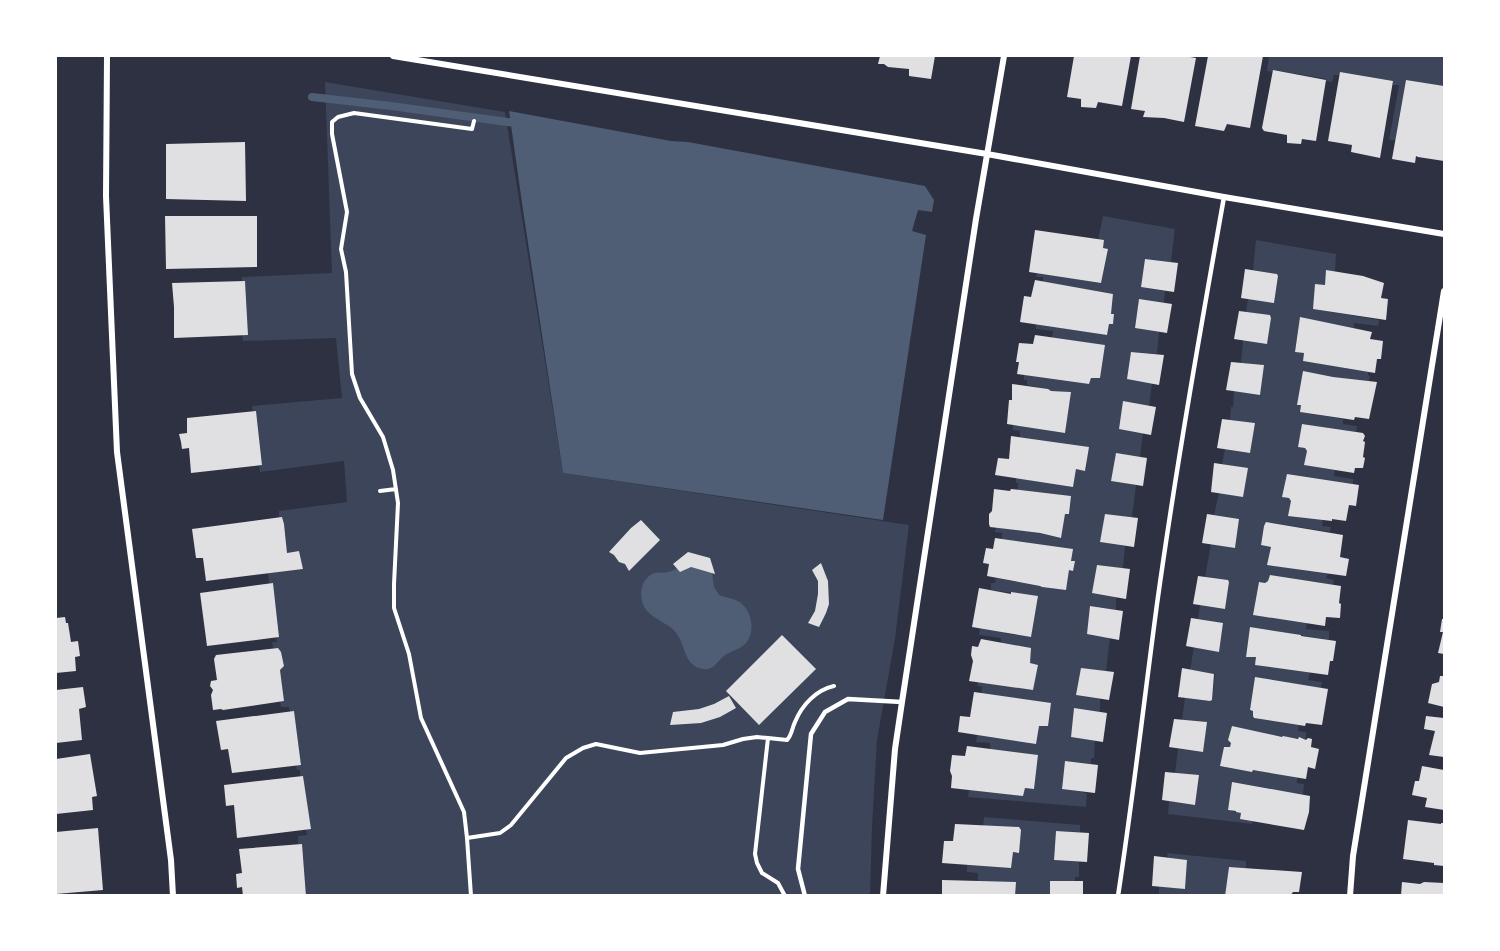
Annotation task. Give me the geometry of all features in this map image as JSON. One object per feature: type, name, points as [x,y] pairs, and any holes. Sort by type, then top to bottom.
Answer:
[{"type":"street","points":[[107,56],[106,196],[117,452],[171,860],[173,896]]},
{"type":"street","points":[[393,56],[987,154],[1444,234]]},
{"type":"street","points":[[884,896],[895,749],[977,207],[1004,56]]},
{"type":"street","points":[[1350,896],[1353,856],[1444,291]]},
{"type":"lane","points":[[1118,896],[1157,603],[1197,344],[1224,197]]},
{"type":"lane","points":[[805,896],[798,869],[811,734],[825,712],[848,699],[902,702]]},
{"type":"path","points":[[471,896],[464,812],[421,718],[409,654],[394,608],[398,503],[393,470],[383,437],[360,398],[352,374],[346,272],[341,249],[347,212],[332,134],[332,122],[338,117],[354,113],[472,129],[474,121]]},
{"type":"path","points":[[380,492],[396,489]]},
{"type":"path","points":[[467,838],[500,833],[511,825],[566,758],[583,748],[596,744],[640,753],[723,746],[757,737],[787,740],[802,708],[816,694],[838,685]]},
{"type":"path","points":[[768,738],[755,854],[762,873],[778,883],[785,896]]},
{"type":"shaded area","points":[[1269,56],[1444,56],[1444,86],[1406,80],[1395,140],[1389,140],[1399,85],[1393,85],[1393,81],[1340,72],[1340,75],[1334,75],[1332,82],[1274,70],[1273,72],[1267,71]]},
{"type":"shaded area","points":[[325,82],[505,112],[563,473],[909,525],[895,639],[877,740],[870,895],[306,895],[302,844],[298,844],[298,836],[307,835],[306,829],[310,828],[303,776],[300,776],[300,770],[297,770],[296,765],[301,764],[294,711],[290,712],[289,707],[281,707],[280,701],[284,700],[280,670],[284,666],[281,652],[278,648],[273,648],[272,642],[277,642],[276,637],[279,636],[273,583],[269,583],[268,573],[303,569],[299,551],[287,553],[284,524],[282,517],[279,517],[279,511],[347,502],[344,461],[260,472],[259,466],[262,462],[256,412],[253,412],[252,406],[342,398],[336,338],[243,341],[242,335],[248,335],[245,282],[242,282],[242,277],[332,273]]},
{"type":"shaded area","points":[[509,111],[925,186],[934,200],[932,212],[918,210],[912,231],[926,235],[883,520],[563,473]]},
{"type":"shaded area","points":[[1103,216],[1175,229],[1171,262],[1145,259],[1141,287],[1165,291],[1164,303],[1139,300],[1135,328],[1159,332],[1157,354],[1131,352],[1152,383],[1149,406],[1123,401],[1119,429],[1143,433],[1140,457],[1116,454],[1111,481],[1136,485],[1132,518],[1106,514],[1100,542],[1125,546],[1123,569],[1097,565],[1093,592],[1116,597],[1116,610],[1091,606],[1110,638],[1106,671],[1076,695],[1100,699],[1100,712],[1074,708],[1071,737],[1095,741],[1094,758],[1091,758],[1091,764],[1065,761],[1062,788],[1087,793],[1086,807],[968,797],[969,790],[1023,796],[1025,788],[1034,789],[1038,755],[990,750],[990,743],[976,742],[977,734],[1047,726],[1051,704],[981,694],[982,687],[977,686],[978,681],[1033,690],[1038,665],[1030,663],[1001,643],[1001,638],[979,635],[980,628],[1030,637],[1038,596],[991,590],[991,583],[995,583],[996,578],[1066,590],[1069,570],[1073,570],[1072,549],[1002,539],[1002,533],[995,532],[996,527],[1012,528],[1061,538],[1065,514],[1069,514],[1071,496],[1018,490],[1016,478],[1073,487],[1076,469],[1086,470],[1088,447],[1020,437],[1020,431],[1013,430],[1013,425],[1065,433],[1071,392],[1051,391],[1027,385],[1024,375],[1089,384],[1091,378],[1100,378],[1105,345],[1052,338],[1053,331],[1036,329],[1036,324],[1107,335],[1109,324],[1113,324],[1114,314],[1111,314],[1113,294],[1043,282],[1043,277],[1036,277],[1037,273],[1101,283],[1108,250],[1103,248],[1104,240],[1098,240]]},
{"type":"shaded area","points":[[1256,240],[1336,254],[1335,272],[1327,270],[1325,285],[1315,284],[1314,309],[1379,320],[1378,326],[1354,323],[1354,328],[1300,318],[1295,352],[1304,353],[1303,361],[1368,372],[1370,376],[1369,381],[1298,405],[1301,405],[1300,412],[1343,419],[1343,424],[1357,426],[1356,432],[1303,424],[1298,446],[1307,451],[1305,465],[1335,470],[1334,476],[1353,479],[1353,484],[1288,474],[1283,497],[1289,498],[1323,520],[1322,526],[1331,527],[1330,532],[1267,522],[1264,526],[1261,545],[1271,547],[1268,565],[1328,574],[1326,578],[1334,580],[1333,585],[1270,575],[1265,583],[1259,582],[1253,615],[1307,623],[1306,629],[1329,631],[1329,640],[1250,627],[1246,656],[1256,657],[1256,665],[1310,672],[1308,680],[1322,682],[1321,688],[1255,678],[1250,710],[1253,711],[1254,718],[1299,725],[1298,731],[1306,732],[1306,740],[1232,726],[1228,740],[1231,743],[1230,747],[1224,747],[1220,766],[1297,777],[1297,783],[1304,784],[1303,795],[1232,782],[1228,810],[1241,813],[1253,821],[1252,824],[1168,814],[1169,801],[1195,804],[1199,776],[1175,773],[1178,749],[1203,752],[1206,722],[1182,720],[1185,698],[1212,700],[1215,674],[1190,670],[1194,647],[1219,652],[1223,624],[1198,619],[1200,605],[1225,609],[1228,580],[1205,577],[1211,544],[1235,548],[1239,519],[1214,515],[1219,493],[1243,497],[1247,469],[1222,464],[1225,449],[1250,453],[1255,423],[1230,420],[1234,391],[1260,395],[1263,365],[1241,363],[1243,340],[1267,343],[1271,318],[1270,315],[1246,312],[1248,298],[1274,303],[1278,276],[1253,270]]},
{"type":"shaded area","points":[[685,565],[712,573],[714,587],[719,595],[741,603],[750,617],[751,634],[745,644],[725,655],[713,667],[707,669],[692,664],[677,634],[648,612],[642,602],[641,591],[649,576]]},
{"type":"shaded area","points":[[984,817],[1080,825],[1080,832],[1056,831],[1054,860],[1079,862],[1079,877],[1075,877],[1075,882],[1051,881],[1050,895],[1015,895],[1015,882],[978,882],[978,873],[967,872],[967,865],[1013,852],[1019,853],[983,826]]},
{"type":"shaded area","points":[[1167,853],[1246,861],[1246,868],[1229,867],[1225,895],[1159,896],[1159,886],[1185,889],[1187,860],[1168,858]]},
{"type":"building","points":[[880,56],[935,56],[931,79],[909,76],[909,69],[878,64]]},
{"type":"building","points":[[1074,56],[1131,56],[1122,106],[1098,102],[1096,108],[1081,107],[1081,99],[1067,97]]},
{"type":"building","points":[[1140,56],[1196,58],[1184,122],[1143,117],[1145,111],[1131,109]]},
{"type":"building","points":[[1208,56],[1263,56],[1250,128],[1227,124],[1224,131],[1195,126]]},
{"type":"building","points":[[1273,70],[1326,80],[1316,141],[1302,139],[1301,144],[1287,143],[1287,135],[1264,131],[1262,128]]},
{"type":"building","points":[[1340,72],[1393,81],[1380,158],[1351,152],[1352,145],[1328,141]]},
{"type":"building","points":[[1406,80],[1444,86],[1444,161],[1416,156],[1415,163],[1392,159]]},
{"type":"building","points":[[245,142],[246,201],[166,199],[166,144]]},
{"type":"building","points":[[165,216],[257,216],[257,267],[166,269]]},
{"type":"building","points":[[1035,230],[1104,240],[1103,248],[1108,249],[1101,283],[1029,272]]},
{"type":"building","points":[[1145,259],[1178,263],[1174,292],[1141,287]]},
{"type":"building","points":[[1245,269],[1277,274],[1274,303],[1241,298]]},
{"type":"building","points":[[1326,270],[1363,276],[1384,283],[1381,298],[1388,299],[1386,320],[1313,309],[1315,284],[1325,285]]},
{"type":"building","points":[[1035,280],[1113,294],[1111,314],[1114,314],[1113,324],[1109,324],[1107,335],[1020,322],[1024,296],[1031,297]]},
{"type":"building","points":[[245,281],[248,335],[174,338],[172,283]]},
{"type":"building","points":[[1139,299],[1172,304],[1167,333],[1135,328]]},
{"type":"building","points":[[1239,311],[1270,315],[1267,344],[1234,339]]},
{"type":"building","points":[[1300,317],[1372,332],[1370,339],[1383,341],[1381,359],[1377,359],[1375,373],[1303,361],[1304,353],[1295,352]]},
{"type":"building","points":[[1035,335],[1105,345],[1100,378],[1091,378],[1089,384],[1017,374],[1019,343],[1033,344]]},
{"type":"building","points":[[1131,352],[1164,355],[1159,385],[1127,379]]},
{"type":"building","points":[[1231,362],[1264,365],[1260,395],[1226,390]]},
{"type":"building","points":[[1303,371],[1377,382],[1369,419],[1355,417],[1354,420],[1300,412],[1301,405],[1297,405]]},
{"type":"building","points":[[1012,384],[1071,392],[1065,433],[1007,424],[1009,400],[1012,400]]},
{"type":"building","points":[[1123,401],[1156,407],[1151,435],[1119,429]]},
{"type":"building","points":[[256,411],[262,465],[191,473],[189,448],[182,449],[179,434],[187,433],[187,418]]},
{"type":"building","points":[[1222,419],[1255,423],[1250,453],[1217,448]]},
{"type":"building","points":[[1302,424],[1363,433],[1365,442],[1363,457],[1365,458],[1363,468],[1355,468],[1354,473],[1304,465],[1307,451],[1305,448],[1298,447]]},
{"type":"building","points":[[1011,436],[1089,447],[1085,471],[1076,469],[1073,487],[995,475],[998,458],[1009,459]]},
{"type":"building","points":[[1116,453],[1147,458],[1143,486],[1111,481]]},
{"type":"building","points":[[1214,463],[1248,468],[1243,497],[1211,492]]},
{"type":"building","points":[[1287,474],[1359,485],[1356,506],[1349,505],[1346,521],[1288,516],[1291,501],[1289,498],[1282,497]]},
{"type":"building","points":[[994,489],[1071,496],[1069,514],[1065,514],[1061,538],[990,527],[989,514],[992,511]]},
{"type":"building","points":[[1105,514],[1138,518],[1134,547],[1100,542]]},
{"type":"building","points":[[1207,514],[1239,519],[1235,548],[1202,543]]},
{"type":"building","points":[[282,517],[287,553],[299,551],[303,569],[206,581],[203,558],[196,558],[192,529]]},
{"type":"building","points":[[641,520],[660,540],[629,571],[625,564],[619,562],[609,552]]},
{"type":"building","points":[[1266,522],[1343,535],[1340,557],[1349,559],[1346,576],[1267,565],[1271,547],[1261,545]]},
{"type":"building","points":[[995,538],[1073,549],[1071,561],[1075,561],[1073,571],[1069,570],[1066,590],[987,576],[989,564],[983,563],[986,548],[993,549]]},
{"type":"building","points":[[688,552],[710,558],[715,574],[691,567],[680,572],[673,564]]},
{"type":"building","points":[[821,563],[828,581],[829,604],[819,627],[808,623],[815,611],[818,594],[818,581],[812,570]]},
{"type":"building","points":[[1097,565],[1130,569],[1126,599],[1092,593]]},
{"type":"building","points":[[1270,575],[1341,586],[1340,618],[1326,617],[1325,626],[1253,615],[1259,582],[1265,583]]},
{"type":"building","points":[[1198,576],[1228,580],[1225,609],[1193,604]]},
{"type":"building","points":[[273,583],[279,637],[207,646],[200,593]]},
{"type":"building","points":[[979,588],[1038,596],[1031,637],[972,627]]},
{"type":"building","points":[[1090,606],[1123,611],[1119,640],[1087,634]]},
{"type":"building","points":[[65,617],[71,642],[78,641],[80,656],[75,657],[76,671],[56,673],[56,618]]},
{"type":"building","points":[[1191,618],[1223,623],[1219,652],[1186,646]]},
{"type":"building","points":[[1442,619],[1444,619],[1444,654],[1438,653],[1443,632],[1440,632]]},
{"type":"building","points":[[1250,627],[1336,641],[1328,675],[1255,665],[1256,657],[1246,657]]},
{"type":"building","points":[[782,635],[816,669],[759,725],[726,691]]},
{"type":"building","points":[[981,639],[1031,648],[1030,663],[1038,665],[1033,690],[969,681],[973,661],[972,646],[978,647]]},
{"type":"building","points":[[278,648],[284,666],[280,670],[284,701],[213,710],[211,695],[213,690],[210,686],[211,681],[217,680],[214,659],[216,655]]},
{"type":"building","points":[[1081,668],[1114,672],[1109,700],[1076,695]]},
{"type":"building","points":[[1182,668],[1214,674],[1212,700],[1178,697]]},
{"type":"building","points":[[1440,676],[1444,676],[1444,707],[1428,703],[1432,684],[1439,682]]},
{"type":"building","points":[[1255,677],[1328,689],[1322,725],[1306,723],[1305,726],[1254,718],[1253,711],[1250,710]]},
{"type":"building","points":[[83,687],[86,707],[79,709],[82,740],[56,743],[56,690]]},
{"type":"building","points":[[974,692],[1051,703],[1048,726],[1039,726],[1036,744],[958,732],[960,716],[970,717]]},
{"type":"building","points":[[729,696],[736,708],[720,717],[701,723],[670,725],[673,712],[699,709]]},
{"type":"building","points":[[1074,708],[1107,713],[1103,742],[1071,737]]},
{"type":"building","points":[[294,711],[301,765],[232,773],[228,749],[221,750],[216,721]]},
{"type":"building","points":[[1426,716],[1444,718],[1444,757],[1429,755],[1435,731],[1424,729]]},
{"type":"building","points":[[1174,719],[1207,722],[1203,752],[1169,747]]},
{"type":"building","points":[[1232,726],[1282,737],[1312,739],[1311,747],[1319,749],[1315,769],[1308,767],[1306,779],[1220,766],[1224,747],[1230,747],[1231,743],[1228,740]]},
{"type":"building","points":[[967,746],[1038,755],[1034,789],[1025,788],[1023,796],[951,788],[952,755],[965,756]]},
{"type":"building","points":[[90,754],[97,796],[92,797],[93,810],[56,814],[56,759]]},
{"type":"building","points":[[1065,761],[1098,765],[1095,793],[1062,789]]},
{"type":"building","points":[[1422,766],[1444,770],[1444,810],[1425,807],[1427,798],[1412,795],[1415,781],[1419,781]]},
{"type":"building","points":[[1165,772],[1199,775],[1195,805],[1162,800]]},
{"type":"building","points":[[303,776],[311,829],[237,838],[234,805],[226,806],[224,785]]},
{"type":"building","points":[[1232,782],[1310,796],[1304,830],[1240,819],[1241,813],[1228,810]]},
{"type":"building","points":[[1408,820],[1444,823],[1444,866],[1403,859]]},
{"type":"building","points":[[955,824],[1019,827],[1021,830],[1019,853],[1013,852],[1011,868],[942,863],[944,841],[953,841]]},
{"type":"building","points":[[98,828],[103,890],[56,894],[56,832]]},
{"type":"building","points":[[1056,831],[1089,833],[1087,862],[1054,860]]},
{"type":"building","points":[[302,844],[306,896],[243,896],[242,887],[237,888],[236,874],[242,873],[239,849]]},
{"type":"building","points":[[1154,856],[1187,860],[1185,889],[1152,886]]},
{"type":"building","points":[[1229,867],[1302,872],[1299,892],[1293,892],[1290,896],[1225,896]]},
{"type":"building","points":[[942,880],[1016,882],[1015,896],[942,896]]},
{"type":"building","points":[[1050,881],[1083,881],[1083,896],[1050,896]]},
{"type":"building","points":[[1402,882],[1444,883],[1444,896],[1401,896]]},
{"type":"waterway","points":[[312,97],[522,124]]}]
